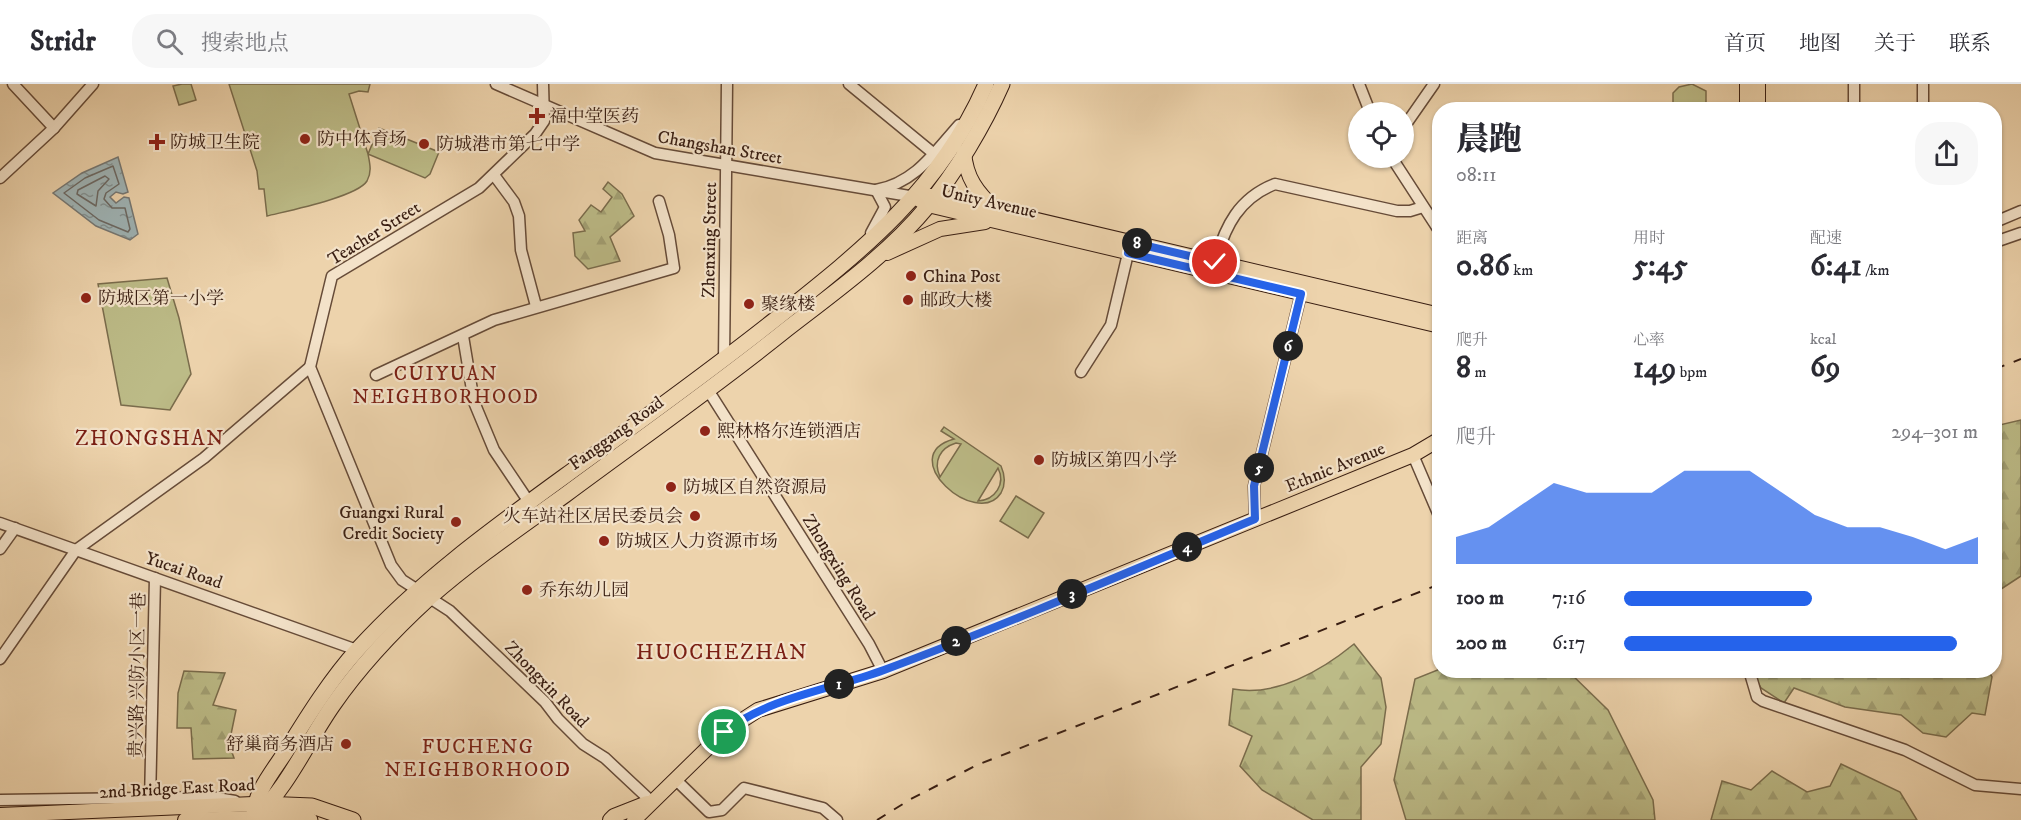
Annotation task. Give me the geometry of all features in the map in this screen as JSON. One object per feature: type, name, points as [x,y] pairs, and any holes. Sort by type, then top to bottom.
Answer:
[{"type":"highway","name":"Fanggang Road","points":[[253,814],[321,695],[357,650],[529,502],[724,360],[926,199],[986,84]]},
{"type":"highway","name":"Fanggang Road","points":[[253,814],[270,803],[333,704],[424,594],[499,543],[708,390],[872,261],[964,152],[989,113],[1002,84]]},
{"type":"highway","name":"2nd Bridge East Road","points":[[270,803],[312,806],[353,820]]},
{"type":"highway","name":"2nd Bridge East Road","points":[[253,814],[310,820]]},
{"type":"main road","points":[[1747,84],[1747,102]]},
{"type":"main road","points":[[1758,84],[1758,102]]},
{"type":"main road","points":[[872,261],[940,229],[996,216],[970,182],[965,170],[964,152]]},
{"type":"main road","name":"Unity Avenue","points":[[926,199],[1129,247],[1301,294],[1432,324]]},
{"type":"main road","name":"Unity Avenue","points":[[1129,247],[1215,262],[1432,313]]},
{"type":"main road","name":"Ethnic Avenue","points":[[634,820],[724,732],[758,710],[883,671],[1413,455],[1432,444]]},
{"type":"main road","points":[[610,820],[614,816],[652,802]]},
{"type":"main road","name":"2nd Bridge East Road","points":[[0,815],[150,804],[253,814]]},
{"type":"main road","name":"2nd Bridge East Road","points":[[185,820],[253,814]]},
{"type":"street","points":[[13,84],[54,128]]},
{"type":"street","points":[[0,178],[54,128],[93,84]]},
{"type":"street","name":"Changshan Street","points":[[496,84],[644,150],[926,199]]},
{"type":"street","points":[[543,84],[545,106]]},
{"type":"street","name":"Zhenxing Street","points":[[724,360],[727,84]]},
{"type":"street","points":[[849,84],[933,153]]},
{"type":"street","points":[[1359,84],[1366,102]]},
{"type":"street","points":[[1414,113],[1434,84]]},
{"type":"street","points":[[1854,84],[1854,102]]},
{"type":"street","points":[[1923,84],[1923,102]]},
{"type":"street","name":"Teacher Street","points":[[310,367],[332,276],[479,188],[535,134],[544,121],[545,106]]},
{"type":"street","points":[[851,260],[876,228],[885,207],[876,190],[895,187],[916,172],[976,106]]},
{"type":"street","points":[[1398,168],[1432,220]]},
{"type":"street","points":[[494,175],[516,209],[521,250],[536,306]]},
{"type":"street","points":[[1215,262],[1224,230],[1234,217],[1257,192],[1275,184],[1396,212],[1423,207]]},
{"type":"street","points":[[376,375],[494,320],[674,268],[669,235],[659,201]]},
{"type":"street","points":[[2002,219],[2021,211]]},
{"type":"street","points":[[2002,240],[2021,233]]},
{"type":"street","points":[[1082,372],[1111,325],[1129,247]]},
{"type":"street","points":[[1255,519],[1254,486],[1301,294]]},
{"type":"street","points":[[463,336],[474,402],[494,450],[529,502]]},
{"type":"street","points":[[0,659],[76,550],[204,458],[310,367],[391,565],[402,580],[424,594]]},
{"type":"street","name":"Zhongxing Road","points":[[708,390],[869,644],[883,671]]},
{"type":"street","points":[[1413,455],[1432,499]]},
{"type":"street","name":"Yucai Road","points":[[0,523],[357,650]]},
{"type":"street","points":[[0,549],[15,528]]},
{"type":"street","name":"贵兴路 兴防小区一巷","points":[[150,804],[155,578]]},
{"type":"street","name":"Zhongxin Road","points":[[424,594],[450,611],[545,702],[583,744],[605,758],[652,802]]},
{"type":"street","points":[[1751,678],[1757,697],[1763,701],[1905,750],[1975,785],[2021,789]]},
{"type":"street","points":[[675,779],[709,812],[722,810],[744,788],[823,808],[837,820]]},
{"type":"street","points":[[0,800],[150,804]]},
{"type":"green space","points":[[191,84],[196,100],[179,105],[173,86]]},
{"type":"green space","name":"防中体育场","points":[[229,84],[370,84],[368,92],[359,91],[349,94],[368,154],[370,171],[367,181],[361,187],[336,198],[267,216],[264,189],[259,189],[257,171]]},
{"type":"green space","points":[[1692,84],[1706,91],[1706,102],[1673,102],[1673,93],[1679,87]]},
{"type":"green space","points":[[379,128],[439,152],[430,174],[425,178],[368,154]]},
{"type":"green space","points":[[608,182],[622,194],[634,216],[610,237],[620,261],[588,269],[575,256],[573,233],[585,231],[579,220],[591,205],[601,212],[612,197],[603,189]]},
{"type":"green space","points":[[167,278],[179,318],[191,374],[170,410],[121,405],[98,284]]},
{"type":"green space","points":[[2021,420],[2021,576],[2002,588],[2002,424]]},
{"type":"green space","points":[[944,427],[1001,466],[1004,486],[1001,493],[990,502],[975,503],[959,497],[946,486],[936,473],[932,460],[938,448],[954,439],[941,431]],"holes":[[[956,443],[961,444],[940,477],[937,466],[939,456],[946,448]],[[998,468],[1001,480],[997,490],[989,498],[978,501]]]},
{"type":"green space","points":[[1016,496],[1044,513],[1028,538],[1000,521]]},
{"type":"green space","points":[[1354,644],[1381,678],[1386,707],[1381,744],[1361,767],[1361,820],[1313,820],[1262,790],[1240,766],[1252,736],[1229,725],[1233,689],[1265,689],[1297,680],[1327,664]]},
{"type":"green space","points":[[184,671],[225,673],[213,705],[236,710],[229,744],[234,758],[193,759],[191,728],[177,728],[178,693]]},
{"type":"green space","points":[[1432,672],[1432,678],[1575,678],[1608,710],[1653,800],[1655,820],[1406,820],[1394,780],[1415,679]]},
{"type":"green space","points":[[1756,678],[1992,678],[1985,715],[1972,713],[1946,737],[1923,733],[1901,715],[1845,707],[1794,688],[1784,703],[1761,688]]},
{"type":"green space","points":[[1841,764],[1900,792],[1917,820],[1711,820],[1722,781],[1751,790],[1772,771],[1807,792],[1830,786]]},
{"type":"water","points":[[118,157],[128,192],[123,194],[116,192],[110,197],[116,203],[124,197],[129,198],[138,234],[130,240],[96,226],[53,193],[82,173]]},
{"type":"railway","points":[[2002,366],[2021,359]]},
{"type":"railway","points":[[877,820],[911,799],[977,765],[1432,587]]},
{"type":"place","name":"福中堂医药","points":[[537,116]]},
{"type":"place","name":"防中体育场","points":[[305,139]]},
{"type":"place","name":"防城卫生院","points":[[157,142]]},
{"type":"place","name":"防城港市第七中学","points":[[424,144]]},
{"type":"place","name":"China Post","points":[[911,276]]},
{"type":"place","name":"防城区第一小学","points":[[86,298]]},
{"type":"place","name":"邮政大楼","points":[[908,300]]},
{"type":"place","name":"聚缘楼","points":[[749,304]]},
{"type":"place","name":"熙林格尔连锁酒店","points":[[705,431]]},
{"type":"place","name":"防城区第四小学","points":[[1039,460]]},
{"type":"place","name":"防城区自然资源局","points":[[671,487]]},
{"type":"place","name":"火车站社区居民委员会","points":[[695,516]]},
{"type":"place","name":"Guangxi Rural Credit Society","points":[[456,522]]},
{"type":"place","name":"防城区人力资源市场","points":[[604,541]]},
{"type":"place","name":"乔东幼儿园","points":[[527,590]]},
{"type":"place","name":"舒巢商务酒店","points":[[346,744]]},
{"type":"district","name":"CUIYUAN NEIGHBORHOOD","points":[[446,384]]},
{"type":"district","name":"ZHONGSHAN","points":[[150,438]]},
{"type":"district","name":"HUOCHEZHAN","points":[[722,652]]},
{"type":"district","name":"FUCHENG NEIGHBORHOOD","points":[[478,758]]},
{"type":"route","points":[[724,732],[758,710],[883,671],[1255,519],[1254,486],[1301,294],[1128,253],[1130,242],[1215,262]]}]
